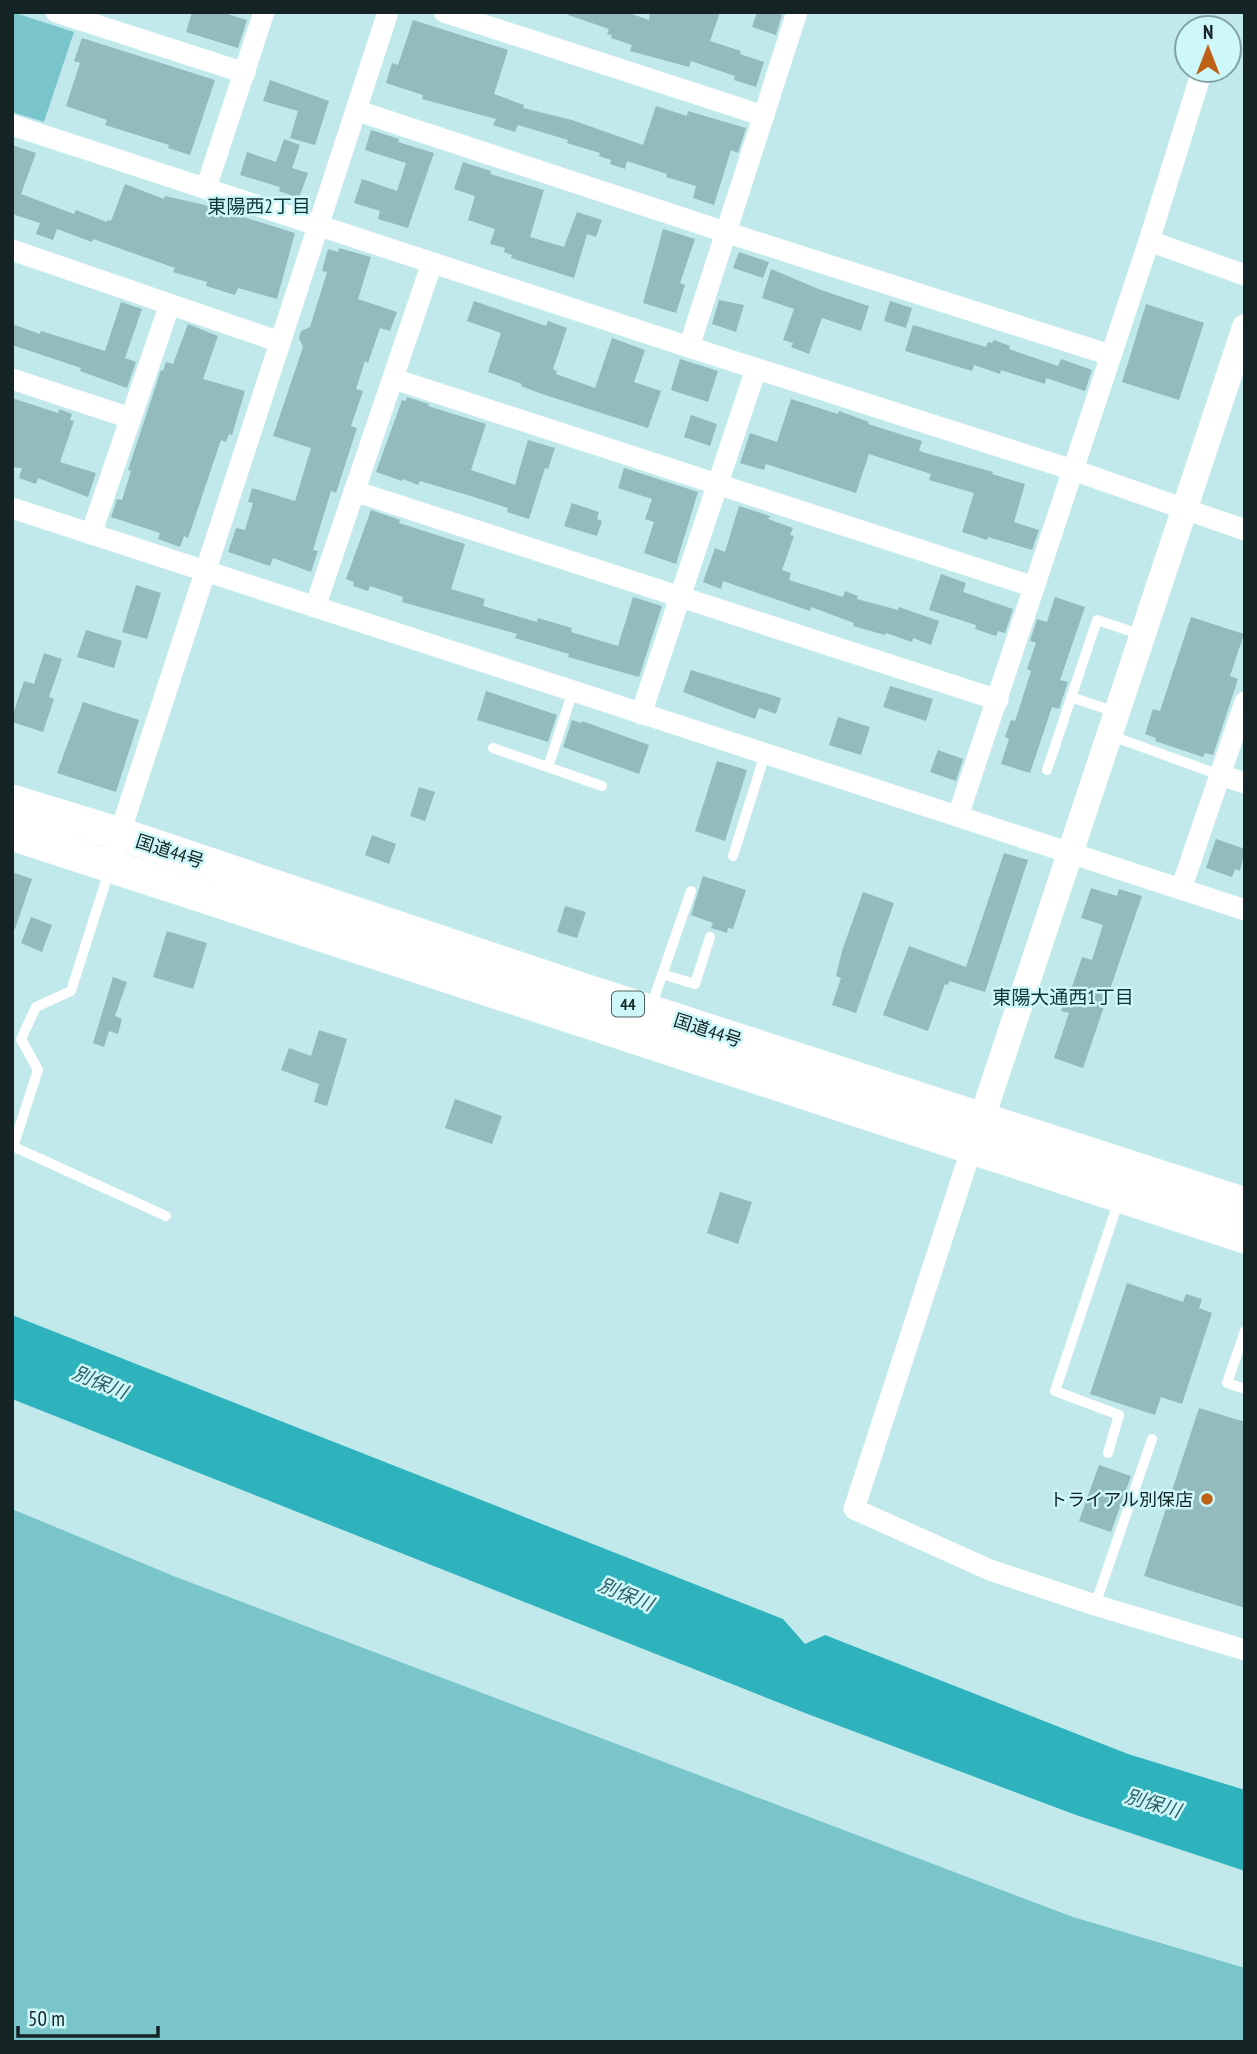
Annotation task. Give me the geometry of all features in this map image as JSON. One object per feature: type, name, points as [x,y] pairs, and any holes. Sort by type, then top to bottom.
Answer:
[{"type":"highway","name":"国道44号","points":[[12,801],[120,834],[649,1011],[977,1133]]},
{"type":"highway","name":"国道44号","points":[[12,834],[110,867],[977,1133],[1126,1182],[1245,1237]]},
{"type":"highway","name":"国道44号","points":[[1126,1182],[1245,1204]]},
{"type":"street","points":[[56,12],[246,72]]},
{"type":"street","points":[[206,188],[264,12]]},
{"type":"street","points":[[110,867],[388,12]]},
{"type":"street","points":[[444,12],[764,116]]},
{"type":"street","points":[[689,348],[724,232],[797,12]]},
{"type":"street","points":[[958,816],[1149,241],[1198,84]]},
{"type":"street","points":[[358,111],[724,232],[1110,355]]},
{"type":"street","points":[[12,125],[320,224],[689,348],[1073,471],[1245,530]]},
{"type":"street","points":[[1149,241],[1245,275]]},
{"type":"street","points":[[12,250],[280,342]]},
{"type":"street","points":[[315,607],[432,263]]},
{"type":"street","points":[[91,534],[170,304]]},
{"type":"street","points":[[1245,327],[854,1509],[990,1570],[1245,1650]]},
{"type":"street","points":[[641,714],[716,482],[756,369]]},
{"type":"street","points":[[12,379],[130,418]]},
{"type":"street","points":[[394,379],[1034,587]]},
{"type":"street","points":[[354,491],[998,700]]},
{"type":"street","points":[[12,508],[1245,910]]},
{"type":"street","points":[[1181,889],[1245,702]]},
{"type":"street","points":[[1220,775],[1245,783]]},
{"type":"lane","points":[[1048,770],[1097,620],[1142,635]]},
{"type":"lane","points":[[548,767],[573,691]]},
{"type":"lane","points":[[1072,698],[1113,724],[1220,775]]},
{"type":"lane","points":[[492,748],[602,786]]},
{"type":"lane","points":[[733,856],[765,754]]},
{"type":"lane","points":[[110,867],[71,991],[36,1007],[21,1039],[38,1070],[12,1147],[166,1216]]},
{"type":"lane","points":[[649,1011],[691,891]]},
{"type":"lane","points":[[662,974],[695,984],[710,937]]},
{"type":"lane","points":[[1108,1453],[1119,1415],[1055,1391],[1126,1182]]},
{"type":"lane","points":[[1245,1331],[1227,1383],[1245,1389]]},
{"type":"lane","points":[[1095,1605],[1152,1439]]},
{"type":"shaded area","points":[[12,12],[74,32],[44,122],[12,112]]},
{"type":"shaded area","points":[[12,1509],[176,1577],[1073,1917],[1245,1968],[1245,2042],[12,2042]]},
{"type":"water","name":"別保川","points":[[12,1315],[783,1619],[805,1644],[825,1635],[1128,1754],[1245,1790],[1245,1871],[1076,1815],[805,1713],[12,1399]]},
{"type":"building","points":[[192,12],[221,12],[247,20],[238,48],[186,32]]},
{"type":"building","points":[[569,12],[626,12],[649,20],[650,12],[720,12],[710,41],[764,62],[756,87],[734,80],[735,76],[691,61],[689,67],[630,51],[632,45],[611,38],[612,35],[607,34],[609,29],[568,15]]},
{"type":"building","points":[[757,12],[782,15],[776,35],[752,27]]},
{"type":"building","points":[[413,20],[508,50],[494,94],[524,105],[523,108],[572,120],[643,145],[656,106],[687,116],[688,111],[746,128],[738,153],[731,150],[714,205],[693,198],[696,186],[666,177],[667,174],[627,161],[625,169],[610,164],[611,160],[599,156],[600,153],[567,143],[568,140],[518,125],[515,132],[493,125],[496,119],[422,99],[423,95],[386,83],[392,63],[398,65]]},
{"type":"building","points":[[82,38],[215,80],[190,155],[168,148],[169,145],[105,125],[107,120],[66,106],[80,63],[74,61]]},
{"type":"building","points":[[270,80],[329,101],[315,145],[290,138],[298,111],[263,101]]},
{"type":"building","points":[[371,130],[434,153],[408,228],[378,219],[380,211],[354,203],[362,179],[397,191],[406,163],[365,150]]},
{"type":"building","points":[[284,139],[300,145],[292,168],[308,173],[299,198],[279,191],[280,187],[240,175],[247,152],[276,162]]},
{"type":"building","points":[[12,145],[36,153],[21,194],[74,214],[76,210],[107,222],[111,221],[125,184],[164,199],[165,196],[201,204],[295,233],[277,299],[238,288],[235,295],[206,286],[207,282],[173,272],[175,268],[57,229],[53,240],[36,234],[40,223],[12,214]]},
{"type":"building","points":[[463,162],[491,171],[490,174],[544,190],[530,237],[564,247],[577,212],[602,220],[596,237],[587,234],[574,278],[511,258],[512,255],[504,252],[505,248],[490,244],[495,229],[468,220],[475,196],[454,189]]},
{"type":"building","points":[[663,229],[695,239],[680,283],[685,285],[676,313],[643,303]]},
{"type":"building","points":[[339,248],[371,257],[358,299],[397,312],[390,331],[380,328],[368,363],[365,361],[356,389],[363,391],[351,426],[357,428],[336,493],[331,491],[313,550],[318,551],[311,572],[273,558],[270,566],[228,552],[236,528],[245,530],[253,503],[248,502],[252,488],[295,501],[311,448],[273,436],[303,347],[299,338],[301,331],[310,327],[327,272],[322,271],[328,249],[338,252]]},
{"type":"building","points":[[739,252],[769,262],[763,278],[733,268]]},
{"type":"building","points":[[771,269],[869,306],[861,331],[822,318],[809,354],[791,347],[793,343],[783,340],[794,309],[762,298]]},
{"type":"building","points":[[719,300],[744,305],[736,332],[712,324]]},
{"type":"building","points":[[474,301],[546,326],[548,321],[567,328],[553,369],[557,371],[556,374],[595,388],[612,338],[645,350],[634,382],[661,391],[648,428],[539,393],[488,372],[501,333],[467,321]]},
{"type":"building","points":[[890,301],[912,308],[906,328],[884,321]]},
{"type":"building","points":[[121,302],[142,309],[125,358],[136,362],[127,388],[80,371],[81,368],[12,345],[12,324],[105,351]]},
{"type":"building","points":[[1146,304],[1204,323],[1179,400],[1122,382]]},
{"type":"building","points":[[188,324],[218,336],[203,379],[245,391],[232,435],[229,434],[226,442],[221,440],[188,538],[184,536],[180,547],[158,539],[160,533],[111,517],[117,499],[122,500],[131,471],[128,470],[161,370],[163,371],[166,362],[173,364]]},
{"type":"building","points":[[913,325],[986,347],[988,342],[992,343],[994,340],[1010,346],[1009,349],[1058,366],[1061,359],[1092,370],[1085,391],[1046,378],[1045,384],[1001,370],[1000,374],[974,365],[972,371],[905,351]]},
{"type":"building","points":[[680,359],[718,371],[708,402],[671,390]]},
{"type":"building","points":[[407,397],[486,424],[471,470],[515,485],[528,440],[555,448],[548,469],[545,468],[529,519],[507,512],[508,508],[474,497],[420,481],[418,485],[403,479],[402,481],[376,472],[402,400],[406,401]]},
{"type":"building","points":[[12,398],[58,413],[59,409],[72,414],[70,420],[74,421],[60,462],[96,473],[88,497],[38,478],[36,484],[19,478],[22,468],[12,467]]},
{"type":"building","points":[[791,399],[838,414],[839,411],[869,422],[868,424],[922,441],[919,450],[922,452],[1025,484],[1014,522],[1039,530],[1032,550],[962,532],[974,493],[929,480],[931,474],[869,454],[856,493],[766,464],[764,470],[740,463],[750,433],[777,442]]},
{"type":"building","points":[[691,415],[717,424],[710,446],[684,437]]},
{"type":"building","points":[[624,468],[698,492],[676,564],[644,553],[654,522],[645,519],[652,499],[618,488]]},
{"type":"building","points":[[572,503],[599,512],[597,519],[602,521],[597,536],[564,526]]},
{"type":"building","points":[[739,506],[770,516],[768,519],[793,528],[790,535],[794,536],[782,570],[791,573],[789,580],[843,597],[845,591],[858,596],[857,599],[898,610],[899,607],[939,621],[931,645],[913,638],[912,642],[853,626],[854,623],[811,607],[810,611],[723,581],[721,589],[703,582],[715,548],[725,552]]},
{"type":"building","points":[[371,510],[400,520],[399,523],[465,544],[451,589],[485,599],[483,606],[537,622],[538,618],[572,628],[571,632],[618,646],[633,597],[662,606],[639,677],[568,657],[569,654],[515,638],[517,634],[402,602],[403,597],[370,586],[368,591],[353,586],[354,582],[346,579]]},
{"type":"building","points":[[941,574],[966,583],[963,592],[1013,609],[1005,633],[998,631],[996,636],[975,629],[976,625],[929,610]]},
{"type":"building","points":[[136,585],[161,593],[147,639],[122,632]]},
{"type":"building","points":[[1055,597],[1085,607],[1060,680],[1068,682],[1059,709],[1052,707],[1030,773],[1001,764],[1009,739],[1005,737],[1011,720],[1015,721],[1031,671],[1027,669],[1036,643],[1030,641],[1037,619],[1047,622]]},
{"type":"building","points":[[1191,617],[1244,634],[1230,676],[1238,679],[1213,755],[1205,753],[1203,757],[1155,741],[1156,738],[1145,734],[1153,709],[1160,711]]},
{"type":"building","points":[[86,630],[122,641],[114,668],[77,657]]},
{"type":"building","points":[[44,653],[62,659],[49,697],[54,699],[43,732],[12,722],[12,717],[24,681],[34,684]]},
{"type":"building","points":[[691,670],[781,698],[776,714],[759,708],[755,719],[683,692]]},
{"type":"building","points":[[890,686],[933,699],[926,721],[883,707]]},
{"type":"building","points":[[486,691],[557,715],[548,742],[477,720]]},
{"type":"building","points":[[83,702],[139,720],[116,792],[57,773]]},
{"type":"building","points":[[838,717],[870,727],[861,755],[829,745]]},
{"type":"building","points":[[572,720],[582,721],[649,745],[639,774],[563,747]]},
{"type":"building","points":[[938,750],[963,759],[956,781],[930,772]]},
{"type":"building","points":[[717,761],[747,770],[725,841],[695,831]]},
{"type":"building","points":[[419,787],[435,792],[425,821],[410,816]]},
{"type":"building","points":[[372,835],[396,844],[389,864],[365,855]]},
{"type":"building","points":[[1216,839],[1245,849],[1240,871],[1235,869],[1232,877],[1206,868]]},
{"type":"building","points":[[1004,853],[1028,860],[985,992],[949,981],[948,985],[945,984],[928,1031],[883,1015],[909,946],[966,967]]},
{"type":"building","points":[[12,872],[32,879],[15,929],[12,929]]},
{"type":"building","points":[[703,876],[746,890],[733,929],[728,928],[727,933],[711,928],[713,923],[691,915]]},
{"type":"building","points":[[1091,888],[1117,896],[1119,889],[1142,896],[1083,1068],[1054,1058],[1069,1013],[1061,1011],[1068,992],[1070,993],[1082,957],[1092,960],[1103,925],[1081,918]]},
{"type":"building","points":[[863,892],[894,903],[856,1013],[832,1005],[841,978],[836,976],[842,951]]},
{"type":"building","points":[[565,906],[586,912],[577,938],[557,932]]},
{"type":"building","points":[[31,917],[52,925],[42,952],[21,943]]},
{"type":"building","points":[[167,931],[207,943],[193,989],[153,977]]},
{"type":"building","points":[[113,977],[127,982],[115,1016],[122,1019],[118,1034],[109,1031],[104,1047],[93,1043]]},
{"type":"building","points":[[319,1030],[347,1039],[327,1106],[314,1102],[319,1084],[281,1070],[289,1048],[311,1056]]},
{"type":"building","points":[[455,1099],[502,1116],[492,1144],[445,1128]]},
{"type":"building","points":[[720,1192],[752,1202],[738,1244],[707,1233]]},
{"type":"building","points":[[1127,1283],[1183,1302],[1186,1294],[1202,1299],[1199,1308],[1212,1313],[1182,1404],[1161,1397],[1155,1415],[1090,1394]]},
{"type":"building","name":"トライアル別保店","points":[[1199,1408],[1245,1422],[1245,1608],[1144,1576]]},
{"type":"building","points":[[1099,1465],[1131,1476],[1111,1532],[1079,1521]]},
{"type":"place","name":"トライアル別保店","points":[[1207,1499]]},
{"type":"district","name":"東陽西2丁目","points":[[259,206]]},
{"type":"district","name":"東陽大通西1丁目","points":[[1063,997]]}]
